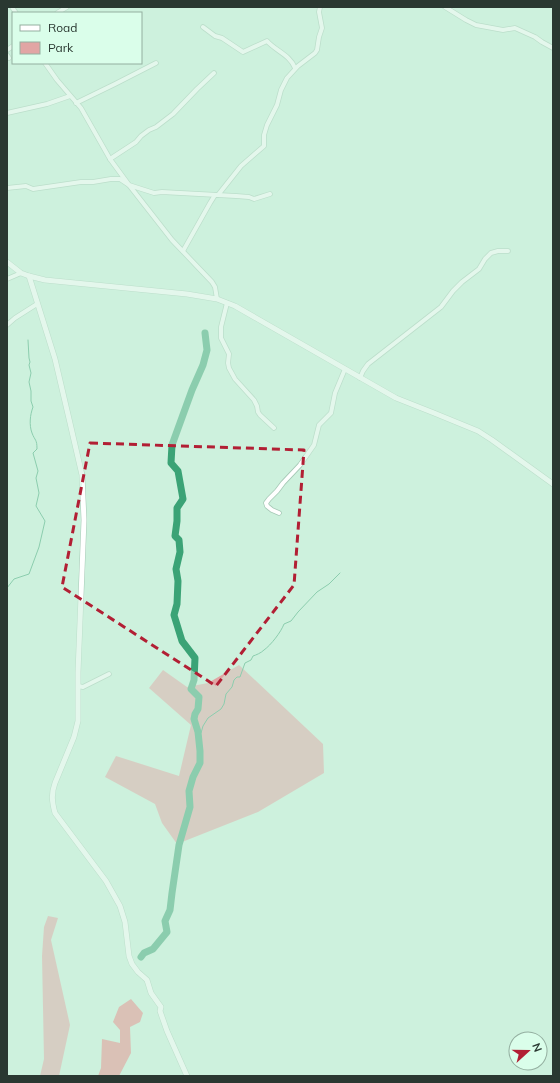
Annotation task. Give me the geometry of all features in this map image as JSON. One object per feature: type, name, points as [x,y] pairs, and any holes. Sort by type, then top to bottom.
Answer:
[{"type":"street","points":[[183,251],[217,195],[241,166],[264,146],[264,135],[267,125],[277,105],[281,90],[287,78],[295,68],[317,50],[322,28],[319,12],[320,7]]},
{"type":"street","points":[[445,7],[476,25],[503,30],[515,28],[535,37],[553,48]]},
{"type":"street","points":[[7,10],[12,8]]},
{"type":"street","points":[[203,27],[215,36],[222,38],[243,52],[267,41],[292,61],[295,68]]},
{"type":"street","points":[[76,103],[156,63]]},
{"type":"street","points":[[47,64],[57,80],[80,108],[110,159],[129,185],[172,240],[212,282],[217,292],[217,299]]},
{"type":"street","points":[[110,159],[136,142],[141,136],[173,114],[214,73]]},
{"type":"street","points":[[7,112],[47,104],[70,96]]},
{"type":"street","points":[[7,188],[26,186],[33,189],[81,182],[120,179],[129,185],[154,193],[162,192],[236,196],[254,199],[270,194]]},
{"type":"street","points":[[360,378],[368,364],[441,308],[453,291],[479,269],[485,259],[493,252],[508,251]]},
{"type":"street","points":[[7,262],[21,273],[45,280],[187,294],[217,299],[235,306],[396,398],[478,431],[499,444],[553,484]]},
{"type":"street","points":[[7,279],[21,273]]},
{"type":"street","points":[[29,276],[56,365],[82,475],[84,520],[78,722],[74,737],[52,791],[52,801],[55,813],[106,881],[120,906],[125,922],[129,956],[132,964],[147,980],[152,993],[161,1007],[160,1011],[165,1025],[187,1076]]},
{"type":"street","points":[[227,303],[220,327],[221,338],[230,354],[228,363],[229,368],[235,379],[254,400],[260,415],[274,428]]},
{"type":"street","points":[[7,326],[14,318],[37,304]]},
{"type":"street","points":[[279,513],[267,506],[266,504],[268,499],[300,465],[314,445],[319,425],[331,413],[335,393],[345,369]]},
{"type":"street","points":[[78,686],[83,686],[109,674]]},
{"type":"highlighted area","points":[[90,443],[304,450],[294,585],[216,686],[62,587]]},
{"type":"green space","points":[[239,665],[323,744],[324,773],[258,812],[177,844],[162,823],[155,804],[105,777],[116,756],[179,776],[191,725],[149,688],[163,670],[187,687],[208,683]]},
{"type":"green space","points":[[48,916],[58,918],[51,940],[70,1025],[59,1076],[40,1076],[44,1059],[42,956],[44,927]]},
{"type":"shaded area","points":[[131,999],[143,1013],[140,1022],[130,1027],[131,1053],[119,1076],[98,1076],[101,1068],[102,1039],[120,1043],[120,1030],[113,1022],[119,1007]]},
{"type":"waterway","points":[[141,957],[144,953],[153,949],[167,932],[165,921],[170,910],[179,845],[190,807],[189,791],[193,777],[200,763],[198,732],[194,719],[198,709],[199,697],[191,689],[194,680],[195,658],[182,641],[174,615],[177,604],[178,581],[176,569],[180,552],[179,540],[175,536],[177,508],[183,499],[178,471],[171,463],[172,445],[192,390],[203,365],[207,350],[205,333]]},
{"type":"waterway","points":[[7,588],[14,579],[29,574],[39,547],[45,521],[36,506],[39,493],[36,478],[38,471],[33,453],[37,449],[37,446],[30,427],[33,407],[29,382],[31,373],[29,365],[28,340]]},
{"type":"waterway","points":[[198,736],[208,718],[221,709],[224,704],[226,694],[232,687],[234,680],[237,677],[240,677],[245,663],[251,660],[253,656],[267,648],[273,642],[284,624],[291,621],[317,592],[329,584],[340,573]]}]
